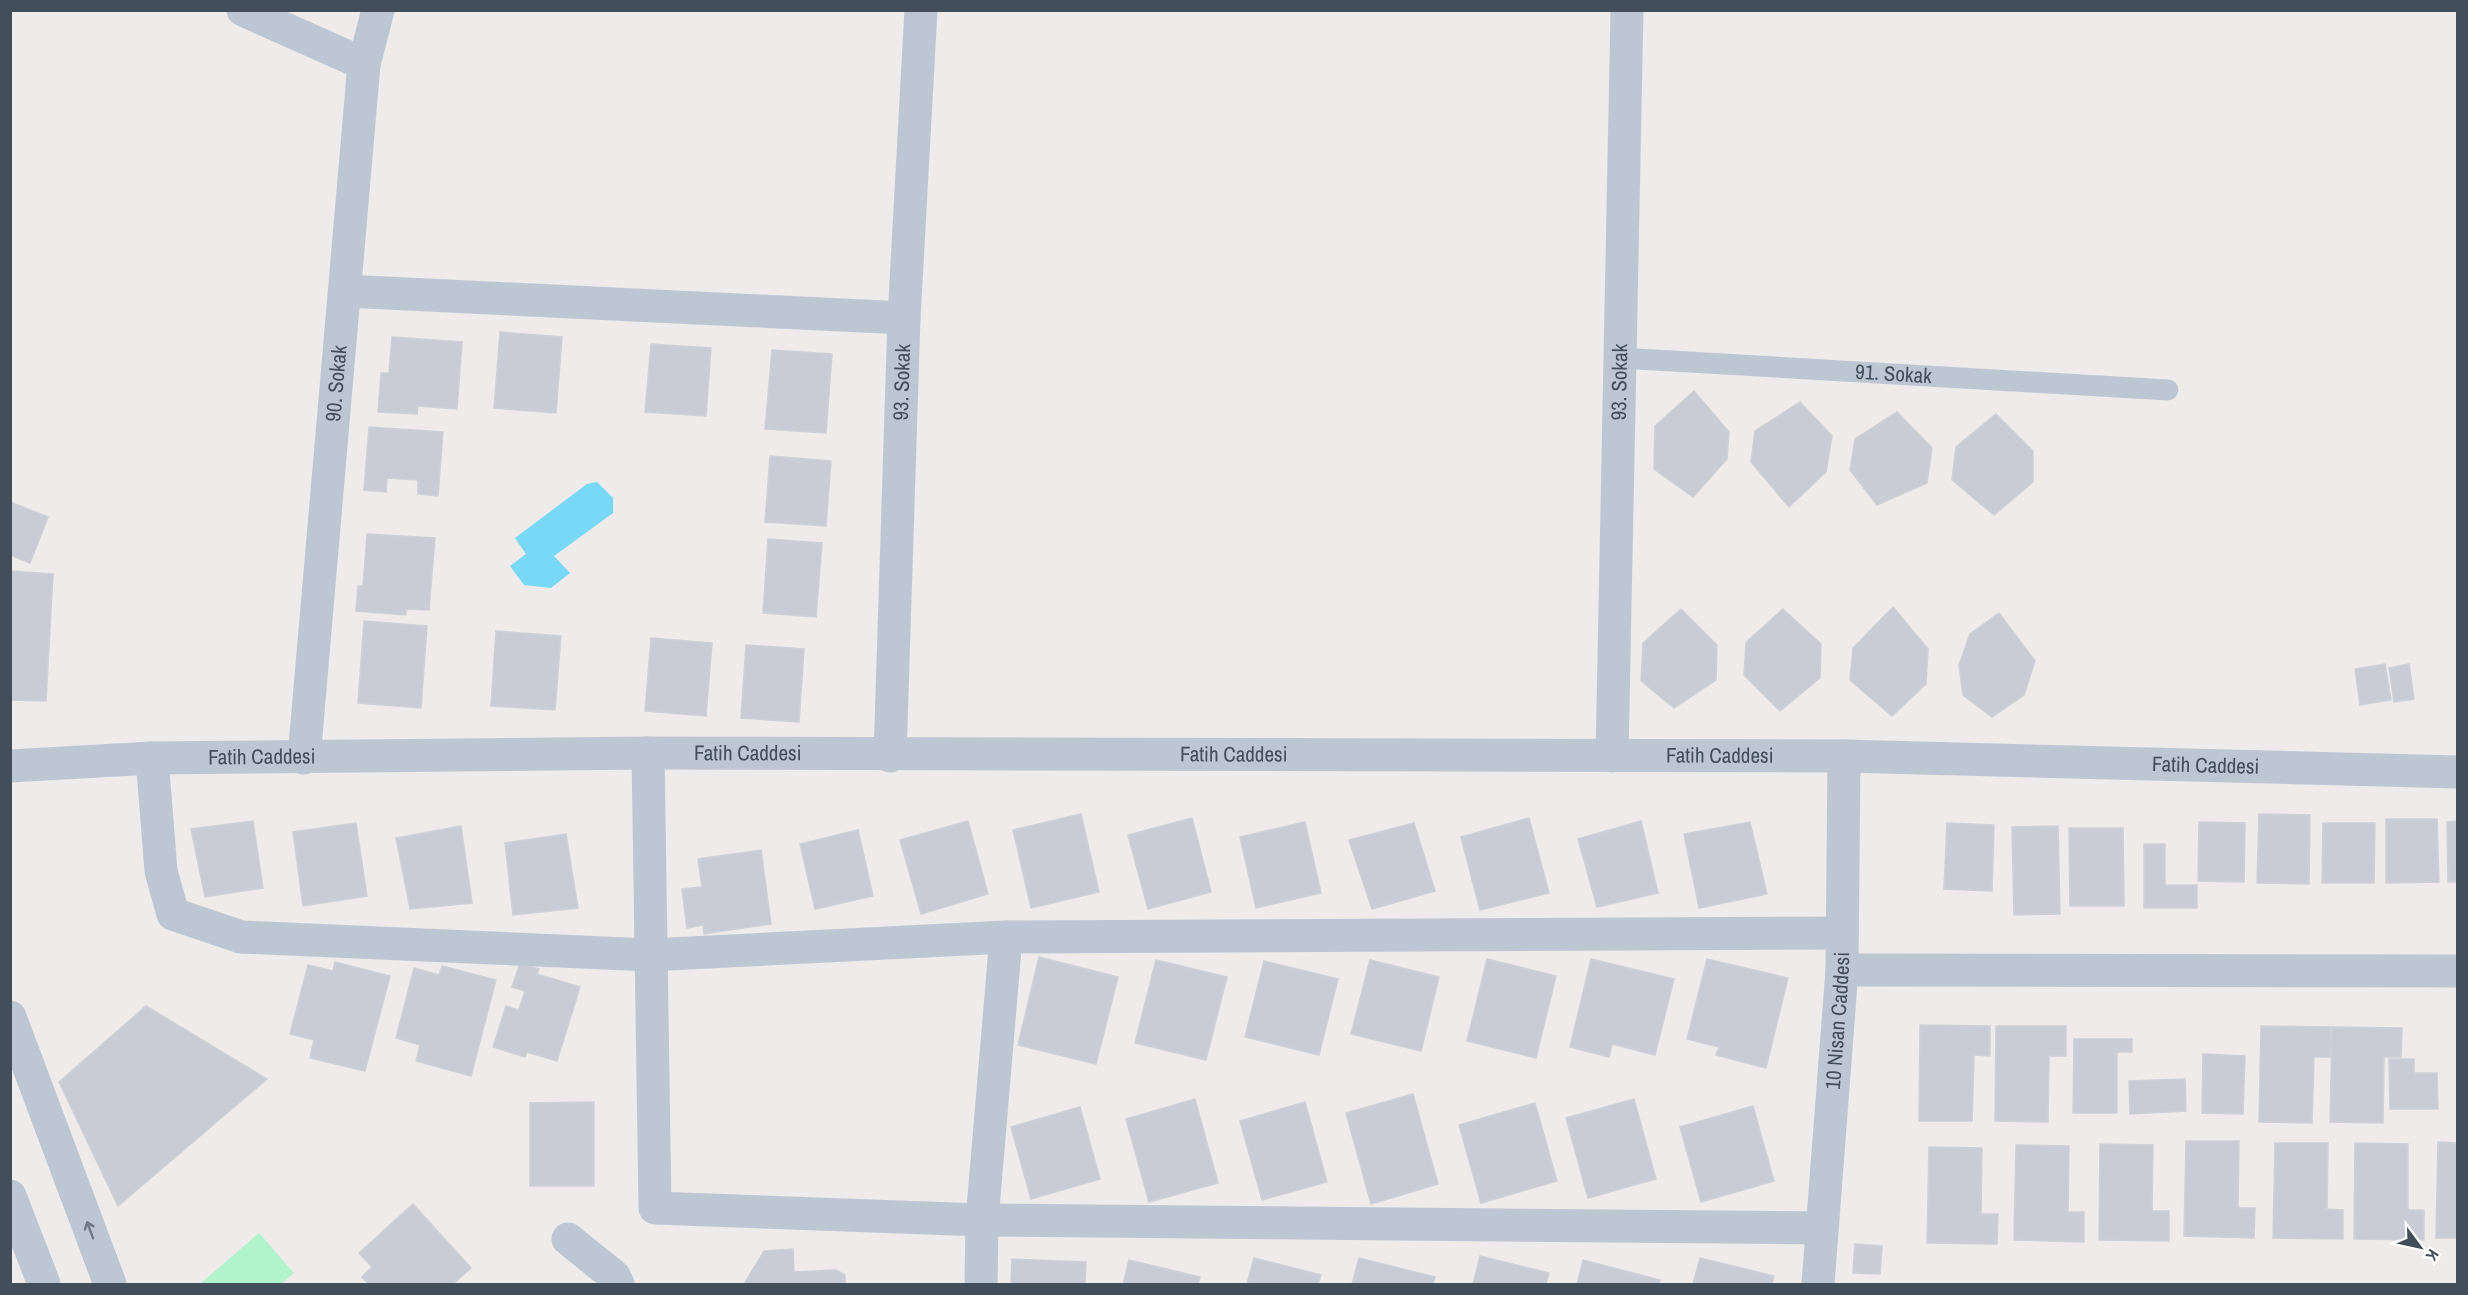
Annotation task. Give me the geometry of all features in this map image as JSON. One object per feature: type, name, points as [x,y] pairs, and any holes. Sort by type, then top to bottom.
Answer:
[{"type":"street","points":[[243,10],[364,64]]},
{"type":"street","name":"90. Sokak","points":[[304,758],[364,64],[378,10]]},
{"type":"street","name":"93. Sokak","points":[[890,756],[904,318],[921,10]]},
{"type":"street","name":"93. Sokak","points":[[1612,756],[1627,10]]},
{"type":"street","points":[[345,291],[904,318]]},
{"type":"street","points":[[648,753],[655,1208],[982,1220],[1822,1228]]},
{"type":"street","name":"Fatih Caddesi","points":[[10,766],[152,758],[648,753],[890,756],[1844,756],[2457,772]]},
{"type":"street","name":"10 Nisan Caddesi","points":[[1818,1284],[1842,970],[1844,756]]},
{"type":"street","points":[[152,758],[161,871],[173,914],[241,937],[650,955],[1006,937],[1842,933]]},
{"type":"street","points":[[981,1284],[982,1220],[1006,937]]},
{"type":"street","points":[[1842,970],[2457,971]]},
{"type":"street","points":[[10,1017],[111,1284]]},
{"type":"street","points":[[10,1196],[44,1284]]},
{"type":"street","points":[[568,1239],[614,1276],[618,1284]]},
{"type":"lane","name":"91. Sokak","points":[[1620,358],[2168,390]]},
{"type":"green space","points":[[259,1233],[294,1273],[281,1284],[200,1284]]},
{"type":"water","points":[[597,482],[613,498],[613,513],[554,556],[570,573],[551,588],[524,585],[510,566],[526,554],[515,538],[587,484]]},
{"type":"building","points":[[500,332],[562,337],[556,413],[494,408]]},
{"type":"building","points":[[392,337],[462,342],[457,409],[418,406],[417,414],[378,412],[381,373],[389,373]]},
{"type":"building","points":[[651,344],[711,348],[706,416],[645,412]]},
{"type":"building","points":[[772,350],[832,354],[826,433],[765,429]]},
{"type":"building","points":[[1694,391],[1729,432],[1727,459],[1693,497],[1654,469],[1655,426]]},
{"type":"building","points":[[1800,402],[1832,436],[1826,472],[1789,507],[1751,462],[1755,431]]},
{"type":"building","points":[[1897,412],[1932,448],[1927,483],[1877,505],[1850,470],[1855,439]]},
{"type":"building","points":[[1996,414],[2033,451],[2033,482],[1994,515],[1952,480],[1956,447]]},
{"type":"building","points":[[369,427],[443,432],[438,496],[418,494],[418,480],[387,478],[386,492],[364,490]]},
{"type":"building","points":[[770,456],[831,461],[826,526],[765,522]]},
{"type":"building","points":[[10,502],[48,517],[30,563],[10,555]]},
{"type":"building","points":[[367,534],[435,538],[429,610],[406,609],[406,615],[356,611],[358,586],[363,586]]},
{"type":"building","points":[[768,539],[822,543],[816,617],[763,613]]},
{"type":"building","points":[[10,571],[53,574],[46,701],[10,700]]},
{"type":"building","points":[[1893,607],[1928,649],[1926,684],[1892,716],[1850,680],[1853,648]]},
{"type":"building","points":[[1681,609],[1717,645],[1716,680],[1674,708],[1641,681],[1643,643]]},
{"type":"building","points":[[1783,609],[1821,644],[1820,678],[1780,711],[1744,675],[1746,642]]},
{"type":"building","points":[[1999,613],[2035,661],[2024,695],[1992,717],[1963,695],[1959,665],[1970,634]]},
{"type":"building","points":[[364,621],[427,626],[421,708],[358,703]]},
{"type":"building","points":[[496,631],[561,636],[555,710],[491,706]]},
{"type":"building","points":[[651,638],[712,643],[706,716],[645,711]]},
{"type":"building","points":[[746,645],[804,649],[799,722],[741,718]]},
{"type":"building","points":[[2385,664],[2391,700],[2360,705],[2355,669]]},
{"type":"building","points":[[2409,664],[2414,699],[2394,702],[2389,668]]},
{"type":"building","points":[[1081,814],[1099,892],[1031,908],[1013,830]]},
{"type":"building","points":[[2259,814],[2310,815],[2309,884],[2257,883]]},
{"type":"building","points":[[1192,818],[1211,892],[1148,909],[1128,835]]},
{"type":"building","points":[[1529,818],[1549,893],[1480,910],[1461,837]]},
{"type":"building","points":[[2386,819],[2437,819],[2439,882],[2386,883]]},
{"type":"building","points":[[253,821],[263,888],[205,897],[191,829]]},
{"type":"building","points":[[968,821],[988,894],[921,914],[900,840]]},
{"type":"building","points":[[1641,821],[1658,893],[1597,907],[1578,839]]},
{"type":"building","points":[[2458,821],[2458,882],[2448,882],[2447,822]]},
{"type":"building","points":[[1305,822],[1321,893],[1256,908],[1240,837]]},
{"type":"building","points":[[1750,822],[1767,894],[1699,908],[1684,834]]},
{"type":"building","points":[[2199,822],[2245,823],[2244,882],[2198,881]]},
{"type":"building","points":[[356,823],[367,896],[303,906],[293,832]]},
{"type":"building","points":[[1414,823],[1435,891],[1372,909],[1349,840]]},
{"type":"building","points":[[1947,823],[1994,825],[1992,891],[1944,889]]},
{"type":"building","points":[[2323,823],[2375,823],[2374,883],[2322,883]]},
{"type":"building","points":[[461,826],[472,903],[410,909],[396,838]]},
{"type":"building","points":[[2058,826],[2060,914],[2014,915],[2012,827]]},
{"type":"building","points":[[2069,828],[2123,828],[2124,906],[2070,906]]},
{"type":"building","points":[[858,830],[873,896],[815,909],[800,844]]},
{"type":"building","points":[[566,834],[578,908],[513,915],[505,843]]},
{"type":"building","points":[[2144,844],[2165,844],[2165,885],[2197,885],[2197,908],[2144,908]]},
{"type":"building","points":[[761,850],[771,924],[704,934],[703,925],[687,928],[682,889],[702,887],[698,859]]},
{"type":"building","points":[[1039,957],[1118,977],[1096,1064],[1018,1045]]},
{"type":"building","points":[[1487,959],[1556,976],[1536,1058],[1467,1041]]},
{"type":"building","points":[[1591,959],[1674,979],[1655,1055],[1612,1044],[1609,1057],[1570,1047]]},
{"type":"building","points":[[1707,959],[1788,978],[1766,1068],[1716,1055],[1719,1047],[1687,1039]]},
{"type":"building","points":[[1156,960],[1227,977],[1206,1060],[1135,1043]]},
{"type":"building","points":[[1370,960],[1439,977],[1421,1051],[1351,1034]]},
{"type":"building","points":[[1264,961],[1338,979],[1319,1055],[1245,1037]]},
{"type":"building","points":[[335,962],[390,976],[365,1071],[310,1058],[314,1040],[290,1034],[308,965],[333,971]]},
{"type":"building","points":[[520,963],[539,969],[537,974],[580,987],[557,1061],[527,1052],[525,1057],[493,1047],[506,1006],[519,1010],[525,991],[512,987]]},
{"type":"building","points":[[442,966],[496,980],[471,1076],[416,1061],[420,1045],[396,1038],[414,968],[439,975]]},
{"type":"building","points":[[146,1006],[267,1079],[118,1206],[59,1082]]},
{"type":"building","points":[[1920,1025],[1990,1026],[1990,1056],[1974,1055],[1972,1121],[1919,1121]]},
{"type":"building","points":[[1996,1026],[2066,1026],[2066,1056],[2049,1056],[2048,1122],[1995,1121]]},
{"type":"building","points":[[2261,1026],[2331,1027],[2330,1057],[2314,1057],[2312,1123],[2259,1122]]},
{"type":"building","points":[[2332,1027],[2402,1028],[2401,1057],[2384,1057],[2383,1123],[2330,1122]]},
{"type":"building","points":[[2074,1039],[2132,1039],[2132,1052],[2117,1052],[2117,1113],[2073,1113]]},
{"type":"building","points":[[2203,1054],[2245,1056],[2243,1114],[2202,1113]]},
{"type":"building","points":[[2389,1059],[2414,1059],[2414,1073],[2437,1073],[2438,1109],[2390,1109]]},
{"type":"building","points":[[2185,1079],[2186,1111],[2130,1114],[2129,1081]]},
{"type":"building","points":[[1413,1094],[1438,1184],[1371,1204],[1346,1113]]},
{"type":"building","points":[[1195,1099],[1218,1183],[1149,1202],[1126,1119]]},
{"type":"building","points":[[1634,1099],[1656,1179],[1588,1198],[1566,1118]]},
{"type":"building","points":[[594,1102],[594,1186],[530,1186],[530,1103]]},
{"type":"building","points":[[1305,1102],[1327,1182],[1262,1200],[1240,1121]]},
{"type":"building","points":[[1535,1103],[1557,1181],[1481,1203],[1459,1125]]},
{"type":"building","points":[[1753,1106],[1774,1181],[1701,1202],[1680,1127]]},
{"type":"building","points":[[1080,1107],[1100,1179],[1031,1199],[1011,1127]]},
{"type":"building","points":[[2186,1141],[2239,1141],[2238,1208],[2255,1208],[2254,1238],[2184,1236]]},
{"type":"building","points":[[2438,1142],[2458,1143],[2458,1238],[2436,1238]]},
{"type":"building","points":[[2275,1143],[2328,1143],[2327,1209],[2343,1210],[2343,1239],[2273,1238]]},
{"type":"building","points":[[2355,1143],[2408,1144],[2408,1210],[2424,1210],[2424,1240],[2354,1239]]},
{"type":"building","points":[[2100,1144],[2153,1145],[2152,1211],[2169,1211],[2169,1241],[2099,1240]]},
{"type":"building","points":[[2016,1145],[2069,1146],[2068,1212],[2084,1212],[2084,1242],[2014,1240]]},
{"type":"building","points":[[1929,1147],[1982,1148],[1981,1214],[1998,1214],[1997,1244],[1927,1243]]},
{"type":"building","points":[[413,1204],[471,1268],[453,1284],[369,1284],[362,1277],[372,1267],[359,1253]]},
{"type":"building","points":[[1855,1244],[1882,1246],[1880,1274],[1853,1273]]},
{"type":"building","points":[[793,1249],[794,1272],[836,1270],[845,1275],[845,1284],[744,1284],[764,1251]]},
{"type":"building","points":[[1480,1256],[1549,1273],[1546,1284],[1473,1284]]},
{"type":"building","points":[[1254,1258],[1321,1275],[1318,1284],[1247,1284]]},
{"type":"building","points":[[1359,1258],[1435,1277],[1433,1284],[1352,1284]]},
{"type":"building","points":[[1700,1258],[1774,1276],[1772,1284],[1693,1284]]},
{"type":"building","points":[[1012,1259],[1086,1262],[1085,1284],[1011,1284]]},
{"type":"building","points":[[1129,1260],[1200,1277],[1198,1284],[1123,1284]]},
{"type":"building","points":[[1583,1260],[1660,1280],[1659,1284],[1577,1284]]}]
